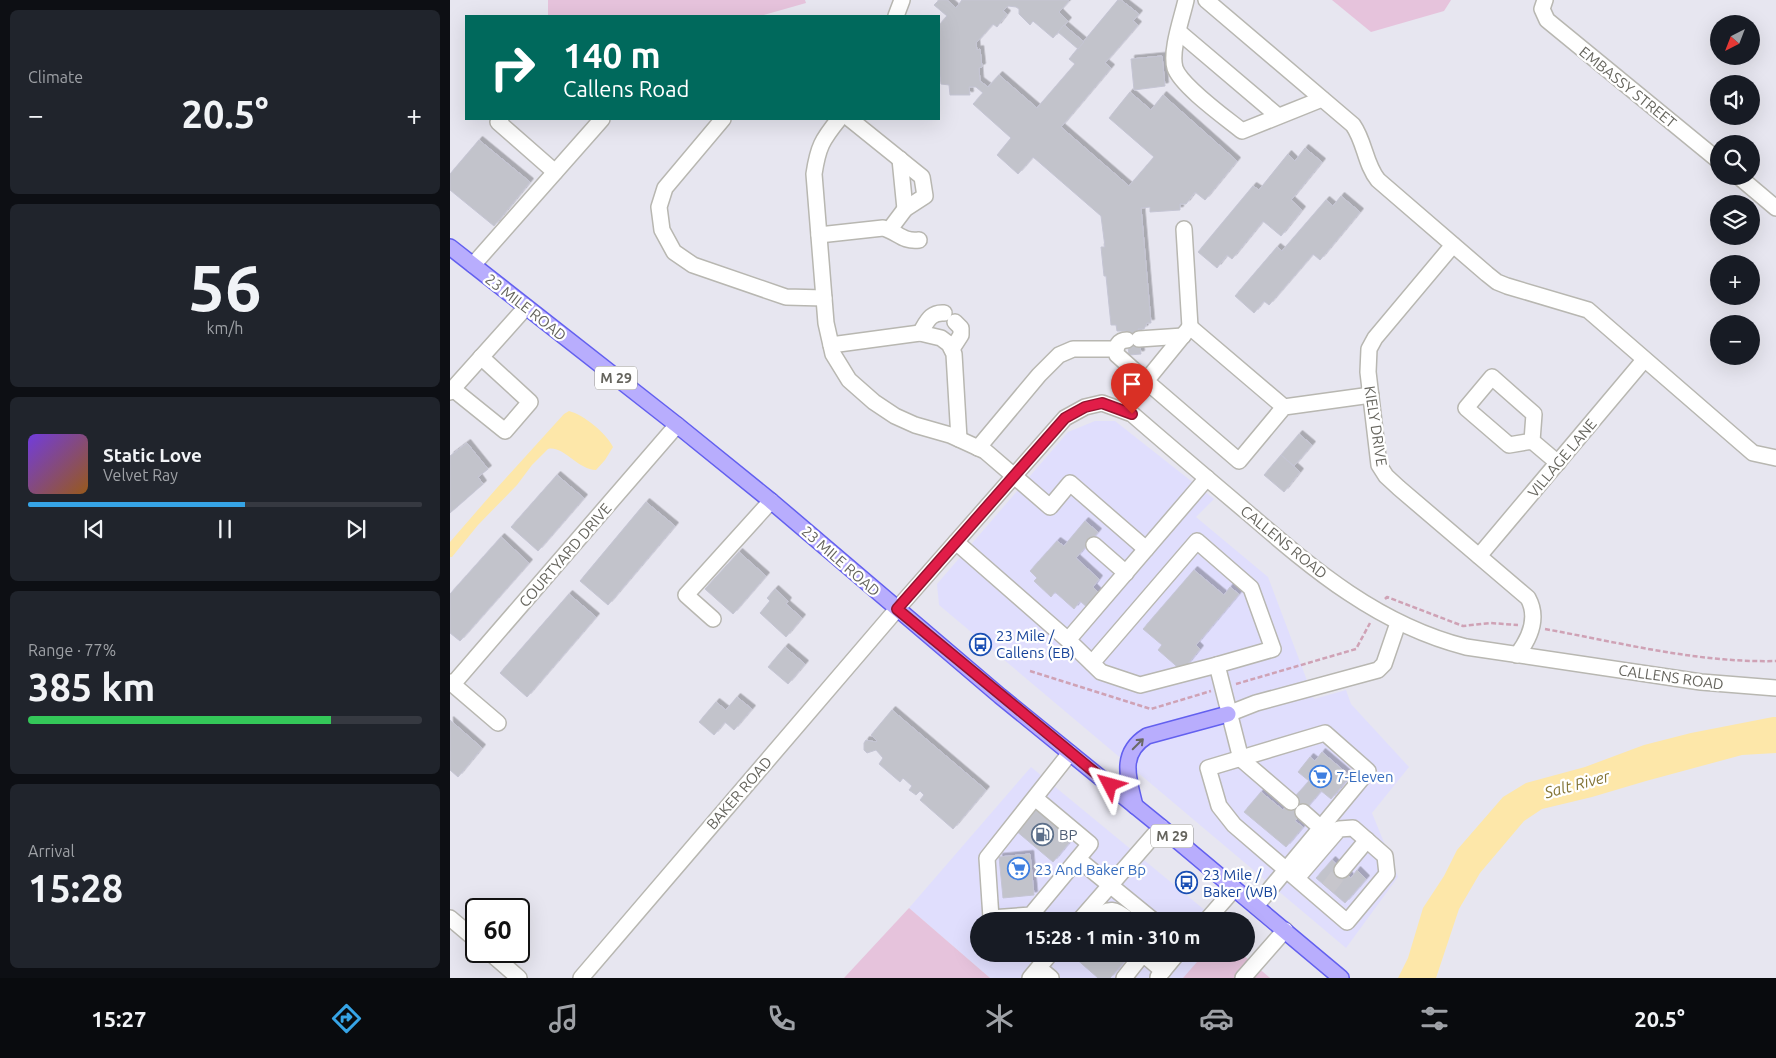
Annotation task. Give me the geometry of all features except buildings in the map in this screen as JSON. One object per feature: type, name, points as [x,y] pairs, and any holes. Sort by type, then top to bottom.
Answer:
[{"type":"main road","name":"23 MILE ROAD","points":[[450,247],[771,501],[897,609],[1162,827],[1341,978]]},
{"type":"main road","points":[[1136,806],[1128,778],[1127,766],[1129,756],[1136,746],[1147,736],[1228,714]]},
{"type":"street","points":[[896,15],[902,0]]},
{"type":"street","points":[[1186,0],[1174,59],[1175,68],[1184,83],[1242,131],[1322,99]]},
{"type":"street","points":[[1206,0],[1353,125],[1359,134],[1367,161],[1378,180],[1497,282],[1588,310],[1753,454],[1776,458]]},
{"type":"street","name":"EMBASSY STREET","points":[[1544,5],[1547,20],[1710,154]]},
{"type":"street","points":[[1179,32],[1278,116]]},
{"type":"street","points":[[500,120],[498,122],[555,172]]},
{"type":"street","points":[[473,265],[601,120]]},
{"type":"street","points":[[722,120],[665,188],[659,207],[662,230],[674,252],[693,265],[786,297],[824,298]]},
{"type":"street","points":[[838,120],[826,135],[817,153],[814,174],[826,323],[833,354],[849,380],[874,402],[895,416],[985,451],[1050,507],[1070,483],[1146,550]]},
{"type":"street","points":[[851,120],[922,176],[924,196],[905,209],[890,229]]},
{"type":"street","points":[[900,159],[905,209]]},
{"type":"street","points":[[1750,185],[1774,203]]},
{"type":"street","points":[[819,235],[883,228],[890,229],[909,241],[919,240]]},
{"type":"street","points":[[1146,381],[1187,332],[1184,229]]},
{"type":"street","name":"KIELY DRIVE","points":[[1453,245],[1375,338],[1370,349],[1368,359],[1379,465],[1399,488],[1522,592],[1532,605],[1534,617],[1530,634],[1517,655]]},
{"type":"street","points":[[481,357],[530,402],[505,431],[451,391],[481,357],[526,307]]},
{"type":"street","points":[[920,333],[929,317],[937,313],[950,318],[961,328],[961,335],[952,349]]},
{"type":"street","points":[[978,448],[1039,375],[1059,355],[1074,349],[1187,332],[1284,407]]},
{"type":"street","points":[[831,345],[920,333],[941,338],[949,344],[954,354],[959,440]]},
{"type":"street","points":[[1127,342],[1117,355],[1239,461],[1284,407],[1371,395]]},
{"type":"street","name":"VILLAGE LANE","points":[[1479,556],[1644,360]]},
{"type":"street","points":[[1492,377],[1534,414],[1532,441],[1509,445],[1466,408],[1492,377]]},
{"type":"street","name":"CALLENS ROAD","points":[[897,609],[1065,418],[1085,407],[1102,403],[1132,414],[1312,567],[1398,623],[1443,642],[1466,647],[1701,682],[1776,688]]},
{"type":"street","name":"COURTYARD DRIVE","points":[[451,683],[677,425]]},
{"type":"street","points":[[1532,441],[1558,463]]},
{"type":"street","points":[[1068,640],[1207,478]]},
{"type":"street","points":[[713,619],[686,595],[771,501]]},
{"type":"street","points":[[956,542],[1102,672],[1140,685],[1273,649],[1252,588],[1197,541],[1092,663]]},
{"type":"street","points":[[1094,545],[1126,573]]},
{"type":"street","name":"BAKER ROAD","points":[[581,978],[897,609]]},
{"type":"street","points":[[1228,714],[1256,703],[1378,670],[1384,664],[1398,623]]},
{"type":"street","points":[[1217,665],[1228,714],[1241,758],[1291,802]]},
{"type":"street","points":[[451,683],[498,722]]},
{"type":"street","points":[[1256,906],[1292,874],[1339,829],[1352,828],[1385,856],[1387,874],[1347,922],[1323,893],[1292,874],[1234,825],[1219,806],[1208,768],[1325,733],[1368,771],[1321,828],[1292,874]]},
{"type":"street","points":[[1035,798],[1090,844],[1031,915],[991,918],[987,858],[1070,753]]},
{"type":"street","points":[[1303,812],[1321,828]]},
{"type":"street","points":[[1087,912],[1162,827]]},
{"type":"street","points":[[1342,870],[1367,840]]},
{"type":"street","points":[[1078,858],[1144,912]]},
{"type":"street","points":[[1214,912],[1234,888]]},
{"type":"street","points":[[1102,912],[1111,910],[1117,912]]},
{"type":"street","points":[[452,924],[465,933]]},
{"type":"street","points":[[1243,978],[1284,930]]},
{"type":"street","points":[[1124,978],[1144,954],[1160,974],[1169,962]]},
{"type":"street","points":[[1044,962],[1034,973],[1051,978]]},
{"type":"street","points":[[502,963],[519,978]]},
{"type":"shaded area","points":[[548,0],[805,0],[806,3],[764,15],[548,15]]},
{"type":"shaded area","points":[[1332,0],[1451,0],[1444,11],[1371,32]]},
{"type":"shaded area","points":[[1095,421],[1115,421],[1214,499],[1196,517],[1268,577],[1314,699],[1346,690],[1351,704],[1409,767],[1372,813],[1398,877],[1346,948],[939,605],[937,584],[1068,432]]},
{"type":"shaded area","points":[[1031,767],[1207,912],[970,912],[970,961],[909,908]]},
{"type":"shaded area","points":[[909,908],[990,978],[844,978]]},
{"type":"shaded area","points":[[971,962],[1198,962],[1185,978],[990,978]]},
{"type":"shaded area","points":[[1197,962],[1251,962],[1270,978],[1183,978]]},
{"type":"water","points":[[569,411],[588,420],[610,442],[613,447],[605,460],[596,470],[589,469],[559,451],[548,449],[450,557],[450,542],[564,414]]},
{"type":"water","name":"Salt River","points":[[1776,717],[1776,753],[1742,755],[1542,809],[1524,821],[1480,873],[1459,909],[1436,978],[1398,978],[1408,958],[1423,908],[1444,876],[1457,850],[1503,797],[1526,783],[1585,767],[1644,745],[1691,733]]},
{"type":"tunnel","points":[[1328,888],[1342,870]]},
{"type":"place","name":"23 Mile / Callens (EB)","points":[[980,644]]},
{"type":"place","name":"7-Eleven","points":[[1320,776]]},
{"type":"place","name":"BP","points":[[1043,834]]},
{"type":"place","name":"23 And Baker Bp","points":[[1019,869]]},
{"type":"place","name":"23 Mile / Baker (WB)","points":[[1187,883]]},
{"type":"route","points":[[1110,785],[897,609],[1065,418],[1085,407],[1102,403],[1132,414]]}]
